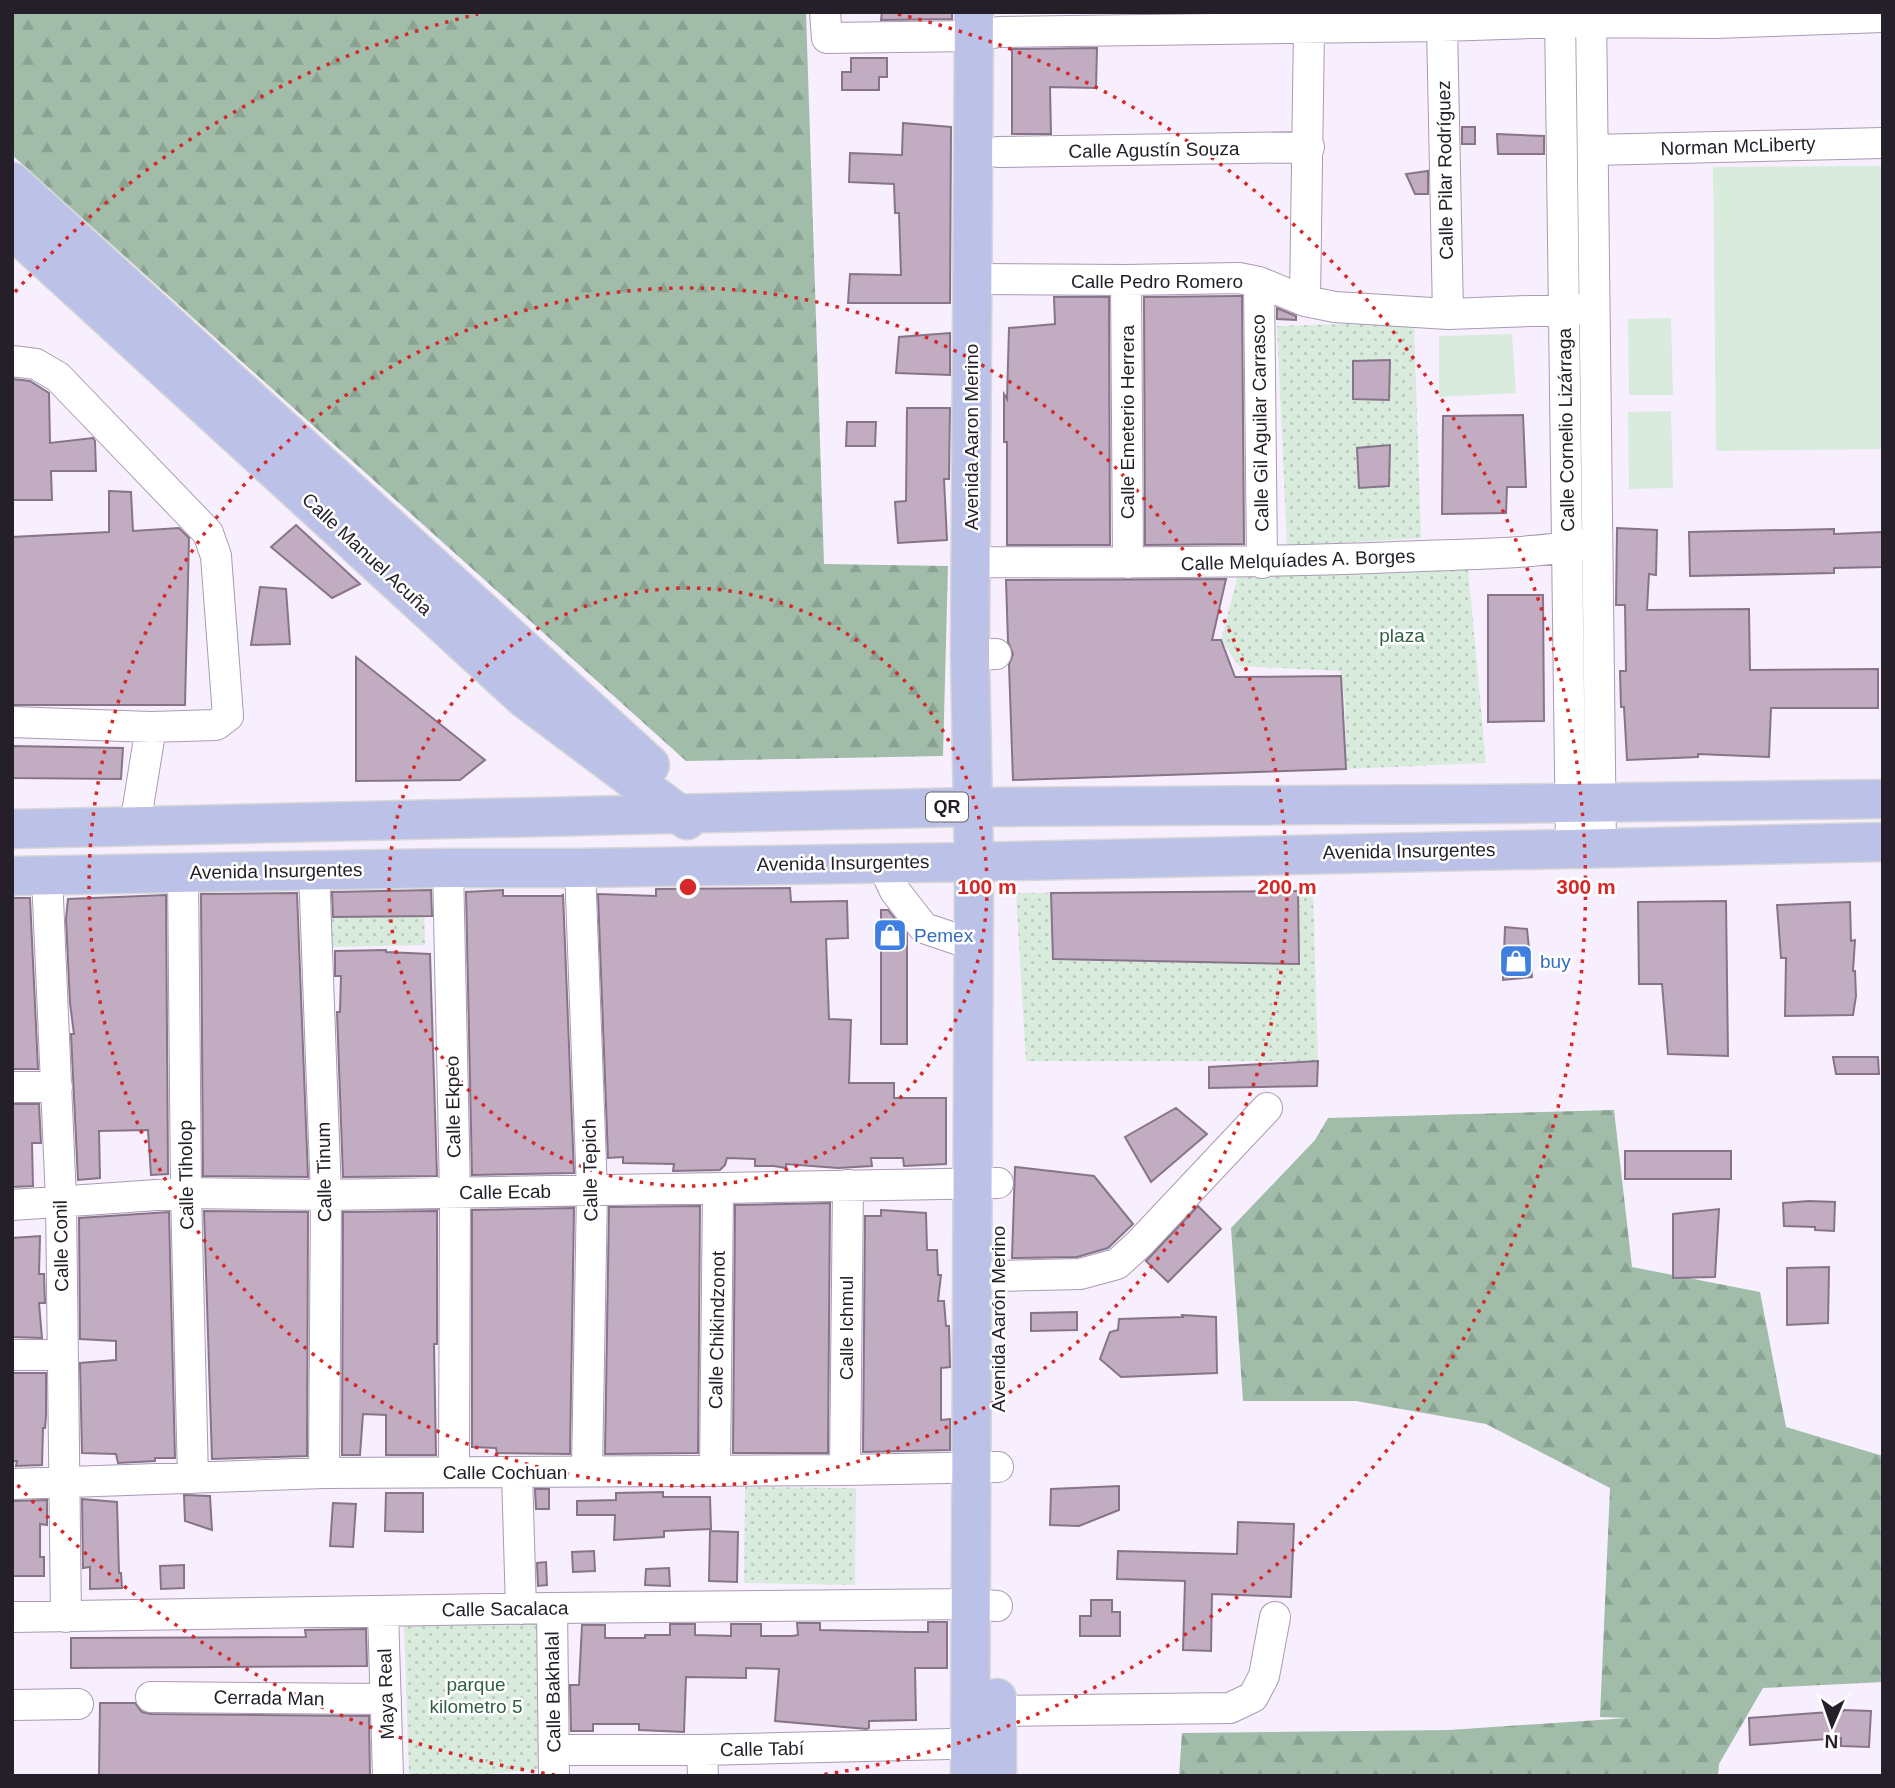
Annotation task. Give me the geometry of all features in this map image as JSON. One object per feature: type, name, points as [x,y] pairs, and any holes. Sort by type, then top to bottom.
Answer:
[{"type":"main road","name":"Avenida Aaron Merino","points":[[985,280],[999,152],[987,23]]},
{"type":"main road","name":"Avenida Aaron Merino","points":[[986,862],[983,654],[987,23]]},
{"type":"main road","name":"Calle Manuel Acuña","points":[[12,182],[747,865]]},
{"type":"main road","name":"Calle Manuel Acuña","points":[[12,229],[524,698],[692,813]]},
{"type":"main road","name":"QR","points":[[12,829],[984,807],[1883,799]]},
{"type":"main road","points":[[747,865],[775,847],[778,838],[776,829],[765,811]]},
{"type":"main road","points":[[818,811],[807,828],[806,838],[807,847],[821,864]]},
{"type":"main road","points":[[130,873],[135,825]]},
{"type":"main road","name":"Avenida Insurgentes","points":[[29,876],[986,862],[1883,842]]},
{"type":"main road","name":"Avenida Aarón Merino","points":[[985,1467],[998,1276],[985,1183],[974,945],[986,862]]},
{"type":"main road","name":"Avenida Aarón Merino","points":[[986,862],[984,1605],[987,1750]]},
{"type":"street","points":[[826,25],[1247,20],[1309,27],[1442,26],[1560,17],[1864,15]]},
{"type":"street","name":"Calle Cornelio Lizárraga","points":[[1560,17],[1567,548],[1586,847]]},
{"type":"street","name":"Calle Cornelio Lizárraga","points":[[1585,803],[1598,542],[1591,17]]},
{"type":"street","name":"Calle Pilar Rodríguez","points":[[1442,26],[1448,314]]},
{"type":"street","points":[[1305,301],[1309,27]]},
{"type":"street","name":"Norman McLiberty","points":[[1593,150],[1883,142]]},
{"type":"street","name":"Calle Agustín Souza","points":[[999,152],[1309,147]]},
{"type":"street","name":"Calle Pedro Romero","points":[[985,280],[1239,278],[1259,282],[1305,301],[1335,307],[1448,314],[1595,309]]},
{"type":"street","name":"Calle Emeterio Herrera","points":[[1126,280],[1128,563]]},
{"type":"street","name":"Calle Gil Aguilar Carrasco","points":[[1259,282],[1262,563]]},
{"type":"street","points":[[12,361],[36,364],[58,377],[208,533],[216,556],[228,716],[216,725],[151,727],[12,722]]},
{"type":"street","name":"Calle Melquíades A. Borges","points":[[984,562],[1262,563],[1567,548],[1598,542]]},
{"type":"street","points":[[135,825],[151,727]]},
{"type":"street","points":[[882,863],[894,891],[924,928],[974,945]]},
{"type":"street","name":"Calle Ekpeo","points":[[448,868],[455,1193],[454,1472]]},
{"type":"street","name":"Calle Tepich","points":[[580,868],[592,1191],[587,1471]]},
{"type":"street","name":"Calle Tinum","points":[[314,870],[326,1195],[324,1474]]},
{"type":"street","name":"Calle Tiholop","points":[[183,872],[186,1193],[193,1478]]},
{"type":"street","name":"Calle Conil","points":[[29,876],[57,1087],[66,1617]]},
{"type":"street","points":[[12,1087],[57,1087]]},
{"type":"street","points":[[998,1276],[1080,1274],[1117,1264],[1267,1108]]},
{"type":"street","name":"Calle Ecab","points":[[12,1205],[186,1193],[326,1195],[718,1190],[985,1183]]},
{"type":"street","name":"Calle Ichmul","points":[[845,1470],[848,1185]]},
{"type":"street","name":"Calle Chikindzonot","points":[[715,1470],[718,1190]]},
{"type":"street","points":[[12,1355],[62,1354]]},
{"type":"street","name":"Calle Cochuan","points":[[12,1484],[324,1474],[985,1467]]},
{"type":"street","points":[[517,1473],[521,1609]]},
{"type":"street","name":"Calle Sacalaca","points":[[12,1618],[552,1608],[984,1605]]},
{"type":"street","name":"Calle Bakhalal","points":[[552,1608],[554,1763]]},
{"type":"street","name":"Maya Real","points":[[383,1612],[388,1776]]},
{"type":"street","name":"Calle Tabí","points":[[554,1763],[702,1763],[987,1750],[1230,1708],[1253,1697],[1264,1676],[1275,1617]]},
{"type":"street","name":"Cerrada Man","points":[[151,1697],[386,1699]]},
{"type":"street","points":[[12,1705],[78,1704]]},
{"type":"green space","points":[[12,12],[806,12],[824,564],[948,566],[943,756],[686,761],[12,155]]},
{"type":"green space","points":[[1883,166],[1883,449],[1716,451],[1713,167]]},
{"type":"green space","points":[[1671,318],[1673,395],[1629,395],[1628,319]]},
{"type":"green space","points":[[1414,322],[1421,538],[1287,546],[1277,326]]},
{"type":"green space","points":[[1512,334],[1516,393],[1439,397],[1439,336]]},
{"type":"green space","points":[[1671,411],[1673,488],[1629,489],[1628,412]]},
{"type":"green space","name":"plaza","points":[[1467,557],[1486,763],[1346,769],[1345,701],[1340,671],[1239,666],[1221,640],[1238,575]]},
{"type":"green space","points":[[1313,891],[1318,1061],[1026,1061],[1016,893]]},
{"type":"green space","points":[[424,905],[425,945],[331,947],[330,907]]},
{"type":"green space","points":[[1614,1110],[1632,1267],[1760,1292],[1786,1427],[1883,1456],[1883,1682],[1763,1688],[1719,1764],[1718,1776],[1179,1776],[1182,1733],[1449,1730],[1628,1718],[1600,1717],[1610,1488],[1486,1424],[1356,1401],[1243,1401],[1231,1228],[1315,1140],[1328,1118]]},
{"type":"green space","points":[[745,1487],[856,1488],[855,1585],[744,1583]]},
{"type":"green space","name":"parque kilometro 5","points":[[546,1621],[544,1768],[472,1776],[409,1776],[404,1623]]},
{"type":"building","points":[[882,12],[952,12],[952,19],[881,20]]},
{"type":"building","points":[[1097,48],[1096,88],[1050,87],[1051,134],[1012,134],[1012,49]]},
{"type":"building","points":[[851,58],[887,58],[887,77],[879,77],[879,90],[842,90],[842,72],[851,72]]},
{"type":"building","points":[[903,123],[951,127],[950,303],[848,303],[850,274],[901,275],[899,213],[895,213],[894,184],[849,182],[850,153],[902,155]]},
{"type":"building","points":[[1462,127],[1475,127],[1475,144],[1462,144]]},
{"type":"building","points":[[1497,134],[1544,136],[1544,154],[1498,154]]},
{"type":"building","points":[[1428,171],[1428,194],[1415,194],[1406,174]]},
{"type":"building","points":[[1242,296],[1244,544],[1145,545],[1144,297]]},
{"type":"building","points":[[1054,297],[1109,297],[1110,545],[1007,545],[1004,394],[1007,399],[1009,328],[1055,324]]},
{"type":"building","points":[[1277,308],[1296,316],[1296,320],[1277,319]]},
{"type":"building","points":[[950,333],[950,375],[896,373],[899,337]]},
{"type":"building","points":[[1390,360],[1389,400],[1353,399],[1353,361]]},
{"type":"building","points":[[12,379],[30,381],[49,393],[50,443],[93,438],[95,441],[96,471],[51,471],[52,500],[12,500]]},
{"type":"building","points":[[907,408],[950,408],[949,479],[944,479],[947,540],[898,543],[895,502],[906,501]]},
{"type":"building","points":[[1523,415],[1526,487],[1507,487],[1506,513],[1442,514],[1443,416]]},
{"type":"building","points":[[847,422],[876,422],[875,446],[846,446]]},
{"type":"building","points":[[1390,445],[1389,486],[1359,488],[1357,448]]},
{"type":"building","points":[[109,491],[131,492],[133,531],[179,528],[189,538],[185,705],[12,705],[12,537],[109,532]]},
{"type":"building","points":[[296,525],[360,584],[332,598],[271,547]]},
{"type":"building","points":[[1617,528],[1657,530],[1656,575],[1649,574],[1647,610],[1749,609],[1750,670],[1878,669],[1878,708],[1771,708],[1769,757],[1698,754],[1698,757],[1627,760],[1620,671],[1626,671],[1625,605],[1616,605]]},
{"type":"building","points":[[1834,529],[1834,534],[1883,532],[1883,567],[1834,568],[1834,573],[1690,576],[1689,532]]},
{"type":"building","points":[[1226,579],[1212,640],[1221,640],[1235,677],[1341,676],[1346,769],[1013,780],[1009,665],[1013,654],[1008,642],[1006,580]]},
{"type":"building","points":[[260,587],[286,589],[290,644],[251,645]]},
{"type":"building","points":[[1488,595],[1543,595],[1544,721],[1488,722]]},
{"type":"building","points":[[356,657],[485,760],[460,780],[356,781]]},
{"type":"building","points":[[12,746],[123,748],[121,779],[12,778]]},
{"type":"building","points":[[790,888],[791,902],[847,901],[848,938],[826,939],[829,1019],[851,1020],[849,1083],[894,1083],[894,1098],[946,1098],[946,1164],[904,1166],[903,1158],[871,1158],[872,1166],[838,1168],[786,1164],[786,1168],[755,1166],[755,1159],[727,1158],[720,1170],[673,1171],[674,1164],[623,1163],[623,1157],[608,1158],[598,894],[656,896],[656,889]]},
{"type":"building","points":[[431,890],[432,916],[333,917],[332,892]]},
{"type":"building","points":[[503,890],[503,896],[563,894],[574,1173],[472,1175],[466,892]]},
{"type":"building","points":[[1298,891],[1299,964],[1053,959],[1051,893]]},
{"type":"building","points":[[297,893],[308,1177],[203,1176],[201,894]]},
{"type":"building","points":[[166,895],[168,1174],[151,1175],[148,1130],[99,1131],[100,1178],[78,1180],[71,1034],[74,1034],[66,919],[68,899]]},
{"type":"building","points":[[12,898],[30,898],[38,1069],[12,1069]]},
{"type":"building","points":[[1726,901],[1728,1056],[1668,1054],[1662,984],[1639,984],[1638,902]]},
{"type":"building","points":[[1850,902],[1851,941],[1855,940],[1853,971],[1856,996],[1853,1015],[1785,1016],[1786,958],[1781,958],[1777,905]]},
{"type":"building","points":[[881,910],[888,910],[907,934],[907,1044],[881,1044]]},
{"type":"building","points":[[1505,927],[1527,929],[1532,977],[1503,980]]},
{"type":"building","points":[[386,950],[430,954],[437,1176],[343,1177],[337,1012],[340,1012],[341,976],[335,976],[335,951]]},
{"type":"building","points":[[1833,1057],[1878,1057],[1879,1074],[1836,1074]]},
{"type":"building","points":[[1318,1061],[1317,1086],[1209,1088],[1209,1067]]},
{"type":"building","points":[[12,1104],[39,1104],[41,1143],[32,1143],[33,1186],[12,1187]]},
{"type":"building","points":[[1176,1108],[1207,1134],[1151,1182],[1125,1137]]},
{"type":"building","points":[[1625,1151],[1731,1151],[1731,1179],[1625,1179]]},
{"type":"building","points":[[1015,1167],[1094,1176],[1133,1224],[1108,1248],[1077,1257],[1012,1258]]},
{"type":"building","points":[[1835,1202],[1834,1231],[1784,1226],[1783,1203]]},
{"type":"building","points":[[830,1203],[828,1453],[733,1453],[735,1205]]},
{"type":"building","points":[[700,1206],[698,1453],[605,1454],[609,1207]]},
{"type":"building","points":[[1198,1206],[1221,1229],[1168,1282],[1146,1261]]},
{"type":"building","points":[[574,1208],[570,1454],[497,1453],[496,1448],[472,1447],[472,1210]]},
{"type":"building","points":[[1719,1209],[1715,1277],[1673,1278],[1673,1214]]},
{"type":"building","points":[[881,1210],[926,1213],[927,1250],[937,1250],[938,1275],[941,1275],[938,1301],[944,1301],[946,1326],[949,1326],[950,1367],[941,1368],[941,1420],[950,1419],[950,1450],[863,1452],[865,1216],[881,1216]]},
{"type":"building","points":[[204,1211],[308,1212],[307,1456],[212,1459]]},
{"type":"building","points":[[437,1211],[437,1344],[434,1344],[436,1455],[386,1455],[386,1415],[363,1414],[360,1455],[342,1455],[343,1212]]},
{"type":"building","points":[[169,1212],[175,1458],[118,1463],[116,1454],[82,1453],[80,1363],[116,1360],[116,1341],[80,1339],[79,1218]]},
{"type":"building","points":[[40,1236],[39,1274],[44,1274],[45,1303],[39,1303],[42,1338],[12,1337],[12,1238]]},
{"type":"building","points":[[1829,1267],[1828,1323],[1787,1325],[1787,1268]]},
{"type":"building","points":[[1077,1312],[1077,1330],[1031,1331],[1031,1313]]},
{"type":"building","points":[[1182,1315],[1216,1317],[1217,1373],[1121,1377],[1100,1359],[1110,1332],[1118,1330],[1119,1319],[1183,1317]]},
{"type":"building","points":[[12,1373],[46,1373],[42,1465],[16,1466],[17,1461],[12,1461]]},
{"type":"building","points":[[1119,1486],[1119,1510],[1079,1526],[1050,1525],[1051,1489]]},
{"type":"building","points":[[535,1489],[549,1489],[549,1509],[536,1509]]},
{"type":"building","points":[[663,1492],[663,1497],[710,1497],[711,1529],[664,1531],[664,1537],[614,1540],[615,1515],[577,1515],[577,1501],[616,1500],[616,1493]]},
{"type":"building","points":[[386,1493],[423,1493],[423,1532],[385,1531]]},
{"type":"building","points":[[184,1495],[210,1496],[212,1530],[185,1521]]},
{"type":"building","points":[[82,1499],[117,1502],[119,1573],[122,1588],[90,1589],[90,1567],[83,1568]]},
{"type":"building","points":[[47,1500],[47,1525],[40,1524],[40,1557],[44,1557],[44,1576],[12,1576],[12,1501]]},
{"type":"building","points":[[333,1503],[356,1504],[353,1547],[330,1546]]},
{"type":"building","points":[[1238,1522],[1294,1524],[1291,1597],[1212,1594],[1211,1651],[1183,1650],[1185,1581],[1117,1579],[1118,1551],[1237,1554]]},
{"type":"building","points":[[710,1531],[738,1532],[737,1582],[709,1581]]},
{"type":"building","points":[[594,1551],[595,1571],[573,1572],[572,1552]]},
{"type":"building","points":[[546,1562],[547,1585],[538,1586],[537,1563]]},
{"type":"building","points":[[184,1565],[184,1588],[161,1589],[160,1566]]},
{"type":"building","points":[[669,1568],[670,1586],[645,1585],[646,1569]]},
{"type":"building","points":[[1091,1600],[1112,1600],[1112,1612],[1120,1612],[1120,1636],[1080,1636],[1080,1616],[1091,1616]]},
{"type":"building","points":[[928,1622],[947,1622],[947,1668],[915,1668],[916,1720],[869,1721],[867,1729],[775,1721],[779,1669],[746,1668],[746,1678],[686,1677],[684,1732],[639,1730],[639,1724],[593,1724],[593,1731],[571,1731],[570,1685],[579,1685],[582,1625],[605,1625],[605,1638],[645,1638],[645,1635],[670,1635],[670,1624],[695,1624],[695,1635],[731,1636],[731,1624],[761,1624],[761,1636],[792,1636],[798,1635],[797,1623],[820,1623],[820,1630],[928,1632]]},
{"type":"building","points":[[366,1629],[367,1666],[71,1668],[71,1638],[306,1637],[305,1630]]},
{"type":"building","points":[[100,1703],[135,1703],[142,1712],[151,1714],[369,1716],[370,1776],[99,1776]]},
{"type":"building","points":[[1843,1710],[1871,1711],[1869,1747],[1841,1746],[1841,1738],[1750,1745],[1749,1718]]},
{"type":"place","name":"Pemex","points":[[890,935]]},
{"type":"place","name":"buy","points":[[1516,961]]}]
